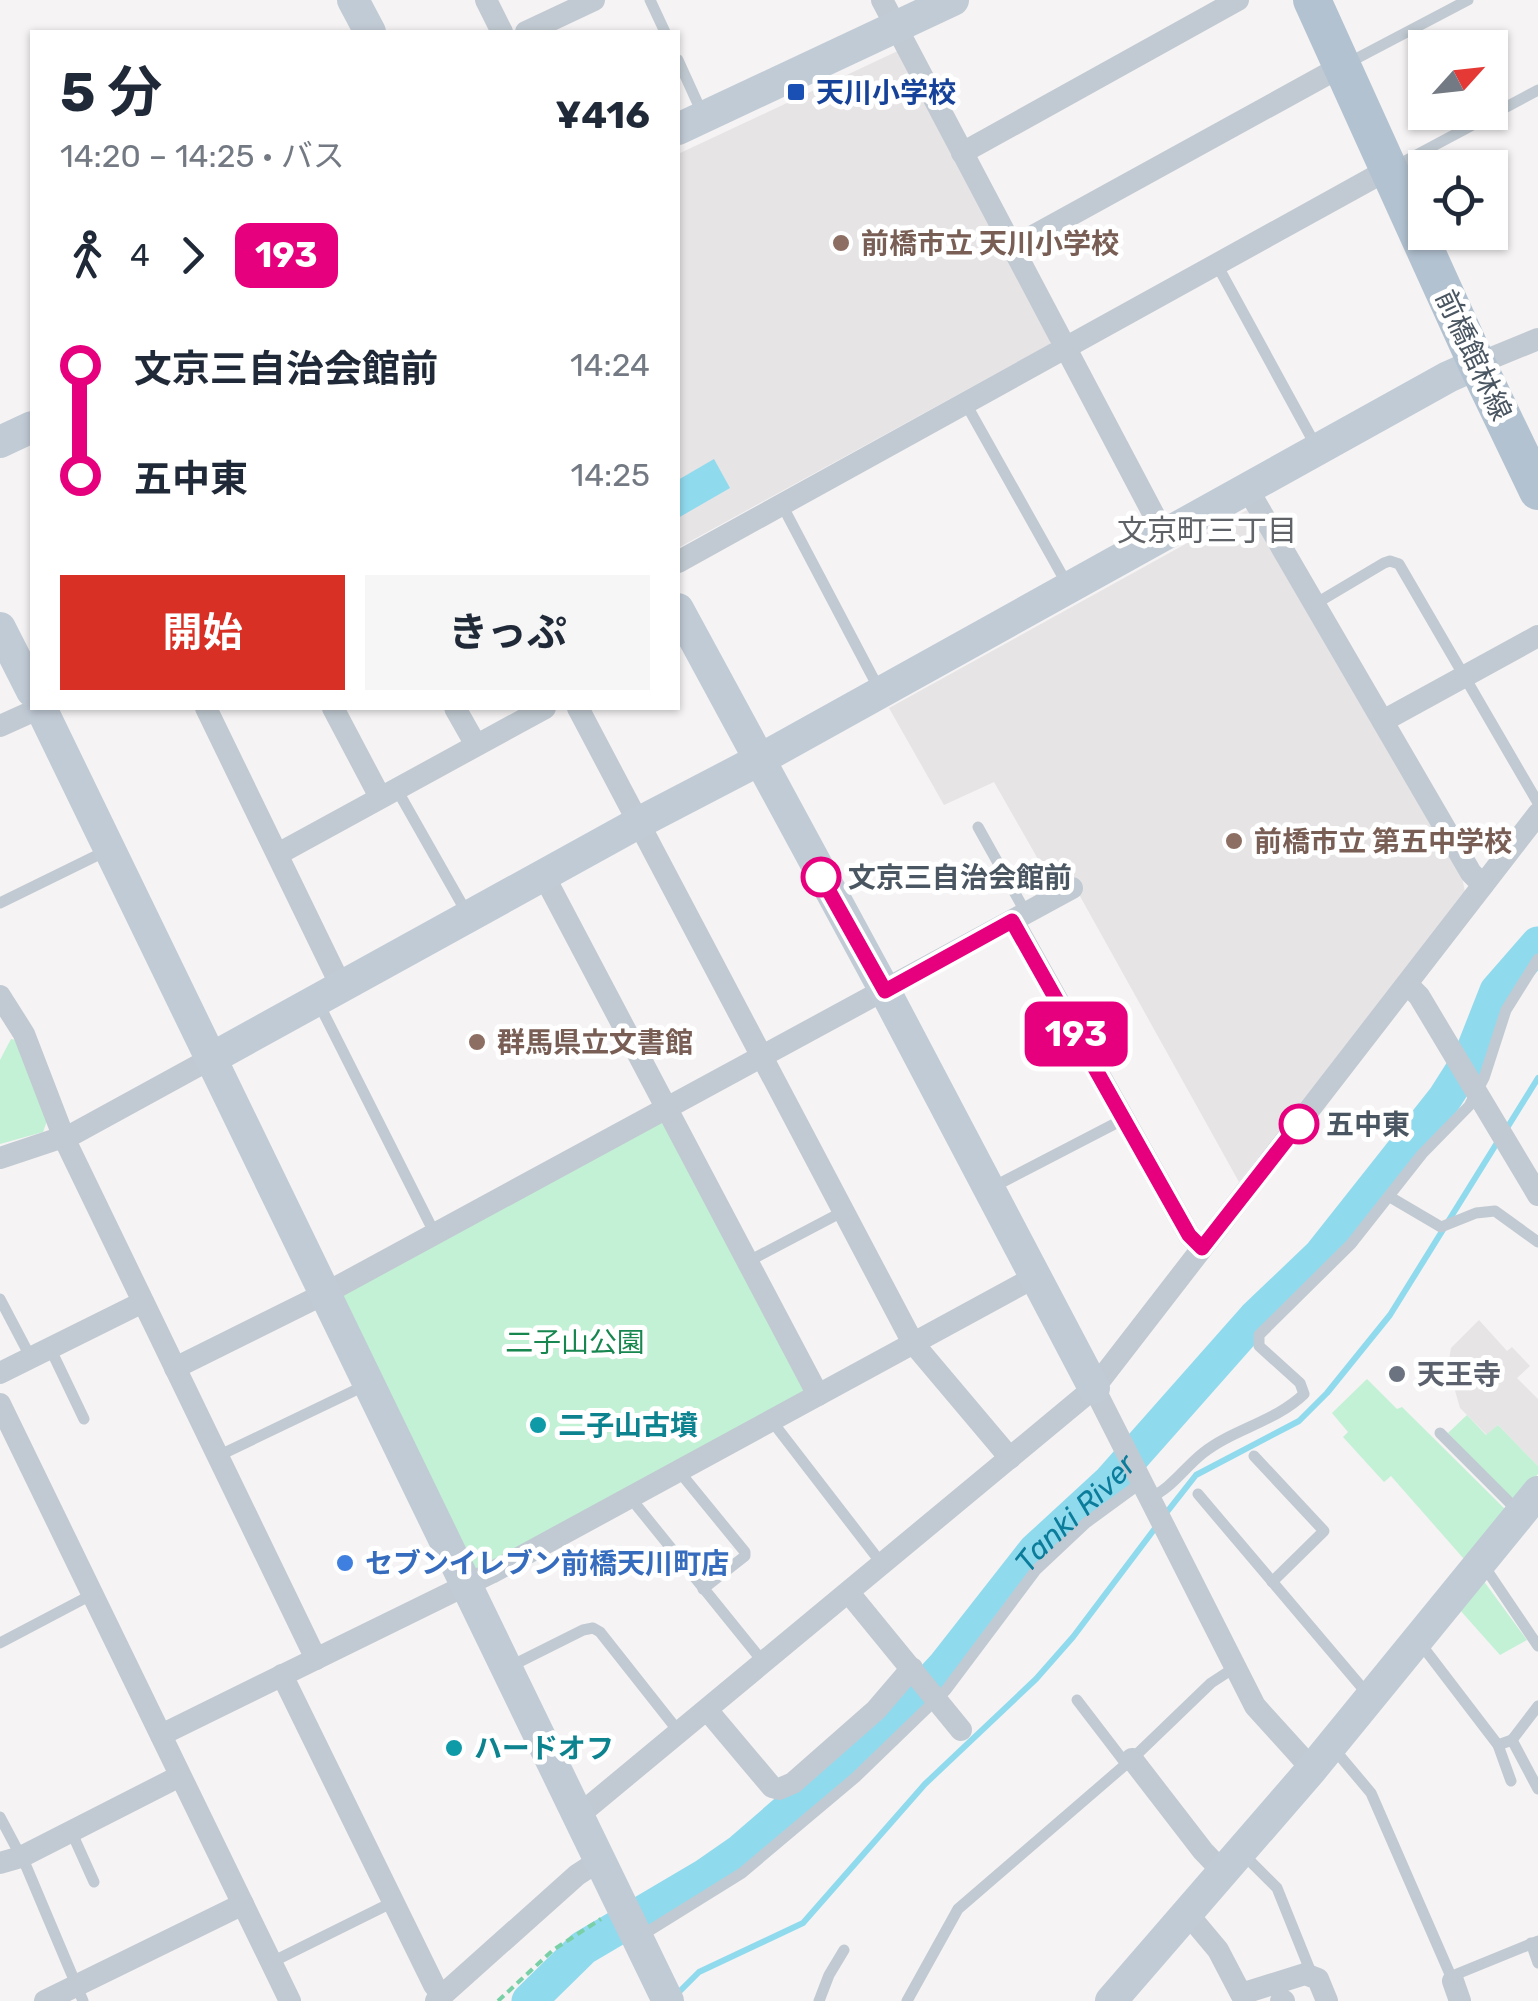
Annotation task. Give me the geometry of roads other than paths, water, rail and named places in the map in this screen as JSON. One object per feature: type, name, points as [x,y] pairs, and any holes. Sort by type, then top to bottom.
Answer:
[{"type":"main road","name":"前橋館林線","points":[[1312,0],[1477,364],[1536,482]]},
{"type":"street","points":[[353,0],[369,30]]},
{"type":"street","points":[[486,0],[501,30]]},
{"type":"street","points":[[530,30],[594,0]]},
{"type":"street","points":[[691,123],[889,14],[953,0]]},
{"type":"street","points":[[962,153],[1238,0]]},
{"type":"street","points":[[889,14],[1165,536]]},
{"type":"street","points":[[1011,248],[1342,66]]},
{"type":"street","points":[[680,561],[1389,170]]},
{"type":"street","points":[[0,1158],[64,1138],[757,761],[1448,377],[1538,339]]},
{"type":"street","points":[[0,442],[30,428]]},
{"type":"street","points":[[1247,488],[1472,874],[1483,885]]},
{"type":"street","points":[[680,613],[1094,1388],[1255,1706],[1322,1757]]},
{"type":"street","points":[[0,628],[30,687]]},
{"type":"street","points":[[1383,721],[1538,636]]},
{"type":"street","points":[[0,726],[36,710]]},
{"type":"street","points":[[42,710],[638,1937],[659,1997]]},
{"type":"street","points":[[207,710],[278,854],[329,993]]},
{"type":"street","points":[[334,710],[388,792]]},
{"type":"street","points":[[456,710],[476,745]]},
{"type":"street","points":[[278,854],[541,710]]},
{"type":"street","points":[[579,710],[913,1343],[1010,1458]]},
{"type":"street","points":[[579,1815],[1094,1388],[1538,814]]},
{"type":"street","points":[[544,876],[818,1395]]},
{"type":"street","points":[[175,1368],[324,1294],[1072,888]]},
{"type":"street","points":[[1019,917],[1124,1118],[1189,1235],[1202,1248]]},
{"type":"street","points":[[1408,985],[1420,996],[1538,1195]]},
{"type":"street","points":[[0,996],[8,1025],[316,1659]]},
{"type":"street","points":[[161,1735],[466,1585],[1035,1276]]},
{"type":"street","points":[[0,1374],[143,1302]]},
{"type":"street","points":[[0,1404],[290,2001]]},
{"type":"street","points":[[1114,2000],[1322,1757],[1529,1503]]},
{"type":"street","points":[[849,1593],[961,1730]]},
{"type":"street","points":[[708,1711],[772,1788],[779,1789],[793,1783],[876,1710],[912,1668]]},
{"type":"street","points":[[282,1676],[439,1998],[577,1875],[600,1860]]},
{"type":"street","points":[[1129,1761],[1203,1851],[1232,1862]]},
{"type":"street","points":[[10,1860],[180,1776]]},
{"type":"street","points":[[45,2001],[80,1993],[243,1904]]},
{"type":"street","points":[[1188,1912],[1214,1942],[1240,1994],[1312,1975],[1321,1983],[1327,2001]]},
{"type":"lane","points":[[650,0],[664,30]]},
{"type":"lane","points":[[1342,66],[1468,0]]},
{"type":"lane","points":[[680,70],[691,123]]},
{"type":"lane","points":[[1389,170],[1538,90]]},
{"type":"lane","points":[[1216,263],[1318,449]]},
{"type":"lane","points":[[966,404],[1070,588]]},
{"type":"lane","points":[[782,505],[880,693]]},
{"type":"lane","points":[[1315,604],[1384,563],[1395,561],[1404,568],[1538,803]]},
{"type":"lane","points":[[388,792],[469,918]]},
{"type":"lane","points":[[978,827],[1019,917]]},
{"type":"lane","points":[[0,903],[110,850]]},
{"type":"lane","points":[[638,1937],[724,1886],[771,1851],[937,1700],[1036,1570],[1086,1523],[1145,1490],[1162,1493],[1206,1451],[1288,1408],[1304,1394],[1300,1383],[1259,1346],[1259,1336],[1352,1244],[1422,1154],[1469,1106],[1506,1010],[1538,960]]},
{"type":"lane","points":[[329,993],[436,1234]]},
{"type":"lane","points":[[988,1190],[1124,1118]]},
{"type":"lane","points":[[1390,1197],[1440,1227],[1495,1211],[1538,1242]]},
{"type":"lane","points":[[746,1262],[844,1210]]},
{"type":"lane","points":[[0,1299],[84,1418]]},
{"type":"lane","points":[[218,1456],[368,1384]]},
{"type":"lane","points":[[770,1420],[882,1564]]},
{"type":"lane","points":[[1440,1433],[1529,1503]]},
{"type":"lane","points":[[1254,1456],[1324,1531],[1272,1582]]},
{"type":"lane","points":[[678,1470],[745,1552],[745,1556],[703,1589]]},
{"type":"lane","points":[[1198,1494],[1371,1698]]},
{"type":"lane","points":[[632,1495],[764,1663]]},
{"type":"lane","points":[[1481,1561],[1538,1646]]},
{"type":"lane","points":[[0,1643],[94,1594]]},
{"type":"lane","points":[[507,1668],[593,1628],[680,1734]]},
{"type":"lane","points":[[1418,1640],[1498,1745],[1511,1781]]},
{"type":"lane","points":[[907,2001],[958,1909],[1129,1761],[1212,1683],[1234,1668]]},
{"type":"lane","points":[[1077,1700],[1129,1761]]},
{"type":"lane","points":[[1498,1745],[1512,1740],[1538,1706]]},
{"type":"lane","points":[[1512,1740],[1538,1789]]},
{"type":"lane","points":[[1322,1757],[1372,1792],[1457,1991]]},
{"type":"lane","points":[[0,1816],[10,1860],[80,1993]]},
{"type":"lane","points":[[70,1831],[94,1882]]},
{"type":"lane","points":[[1232,1862],[1277,1888],[1312,1975]]},
{"type":"lane","points":[[271,1962],[393,1902]]},
{"type":"lane","points":[[1457,1991],[1458,1974],[1534,1942],[1538,1963]]},
{"type":"lane","points":[[819,2001],[844,1950]]},
{"type":"water","points":[[714,459],[730,488],[680,517],[680,479]]},
{"type":"waterway","name":"Tanki River","points":[[529,2001],[583,1948],[741,1851],[907,1707],[944,1667],[1035,1551],[1109,1483],[1255,1318],[1320,1256],[1445,1098],[1471,1057],[1497,991],[1538,944]]},
{"type":"waterway","points":[[1507,1128],[1538,1078]]},
{"type":"waterway","points":[[1163,1517],[1196,1475],[1299,1421],[1327,1393],[1390,1315],[1500,1138]]},
{"type":"waterway","points":[[677,1994],[699,1972],[803,1923],[925,1784],[1036,1679],[1073,1637],[1156,1527]]},
{"type":"place","name":"天川小学校","points":[[796,92]]},
{"type":"place","name":"前橋市立 天川小学校","points":[[841,243]]},
{"type":"place","name":"前橋市立 第五中学校","points":[[1234,841]]},
{"type":"place","name":"文京三自治会館前","points":[[821,877]]},
{"type":"place","name":"群馬県立文書館","points":[[477,1042]]},
{"type":"place","name":"五中東","points":[[1299,1124]]},
{"type":"place","name":"天王寺","points":[[1397,1374]]},
{"type":"place","name":"二子山古墳","points":[[538,1425]]},
{"type":"place","name":"セブンイレブン前橋天川町店","points":[[345,1563]]},
{"type":"place","name":"ハードオフ","points":[[454,1748]]},
{"type":"district","name":"文京町三丁目","points":[[1207,531]]},
{"type":"park label","name":"二子山公園","points":[[575,1342]]}]
